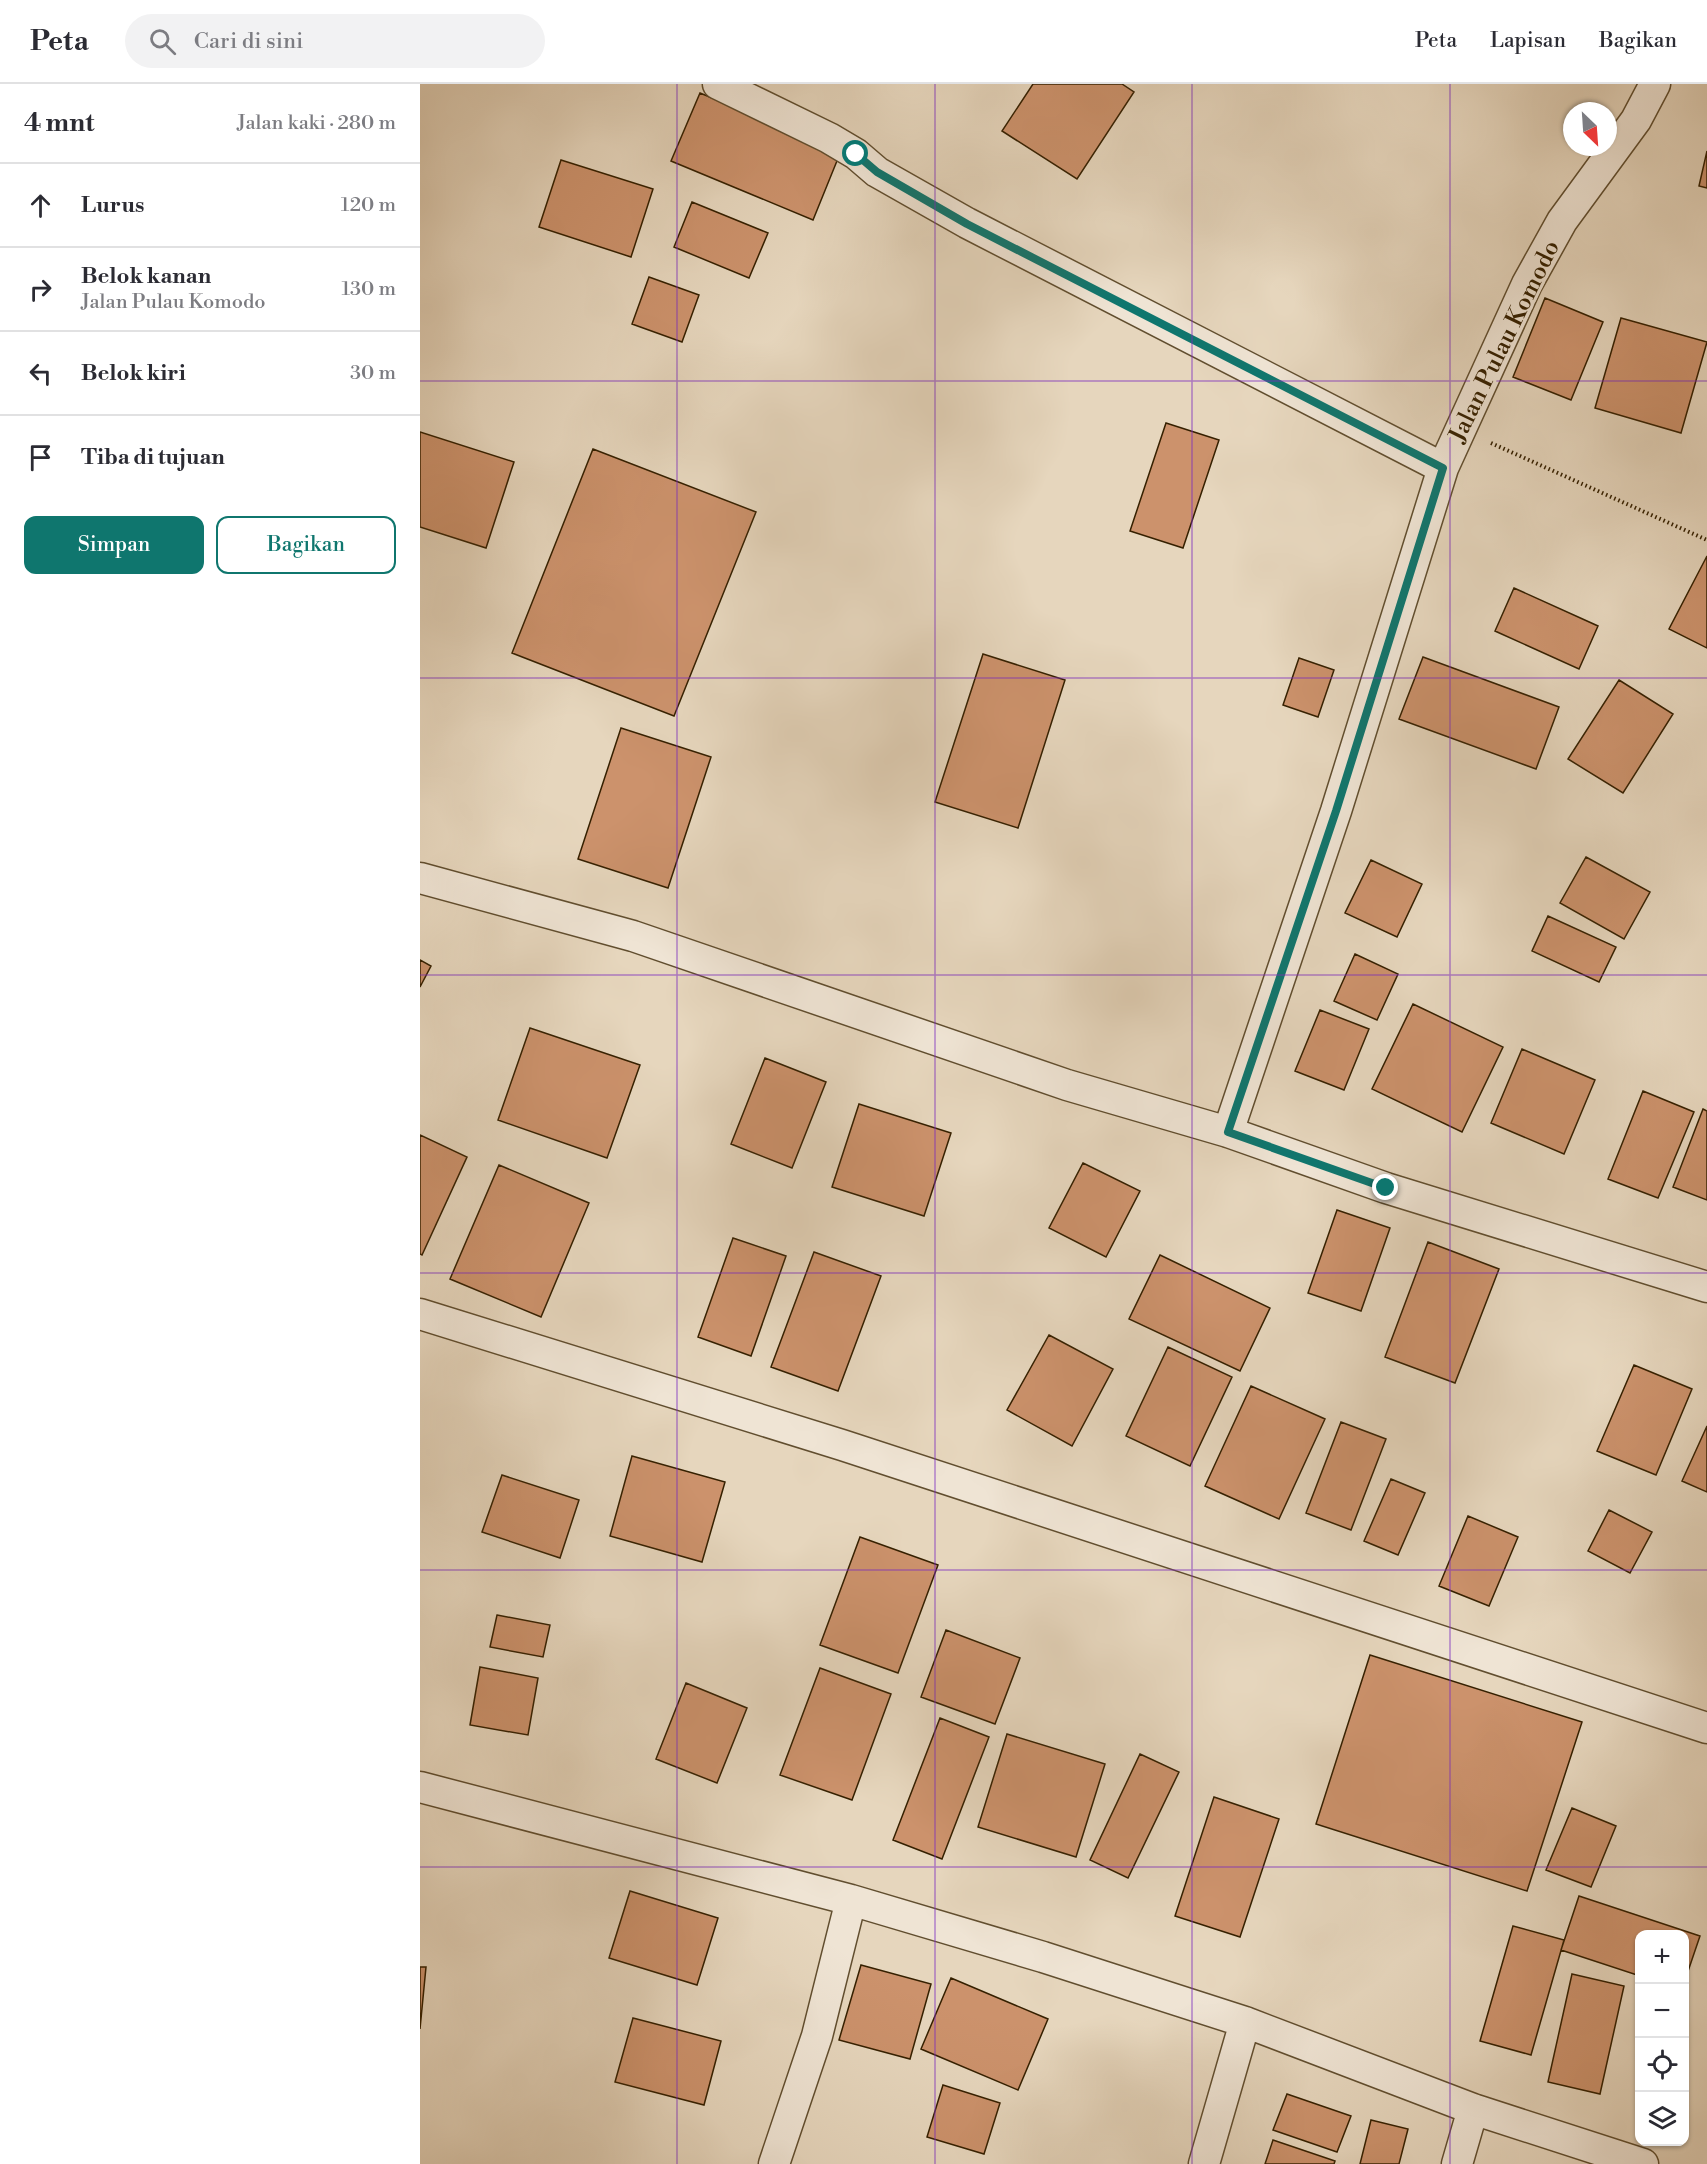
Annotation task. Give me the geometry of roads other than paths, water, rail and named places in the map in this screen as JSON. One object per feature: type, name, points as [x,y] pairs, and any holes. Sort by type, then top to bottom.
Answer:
[{"type":"street","points":[[718,84],[829,138],[856,154],[877,172],[967,224],[1443,468]]},
{"type":"street","name":"Jalan Pulau Komodo","points":[[1228,1132],[1336,811],[1443,468],[1527,284],[1562,221],[1636,120],[1655,84]]},
{"type":"street","points":[[420,878],[633,936],[1067,1084],[1228,1132],[1386,1188],[1707,1287]]},
{"type":"street","points":[[420,1314],[842,1445],[1707,1728]]},
{"type":"street","points":[[420,1787],[851,1900],[1043,1958],[1245,2022],[1473,2109],[1643,2164]]},
{"type":"street","points":[[774,2164],[817,2036],[851,1900]]},
{"type":"street","points":[[1204,2164],[1245,2022]]},
{"type":"street","points":[[1457,2164],[1473,2109]]}]
